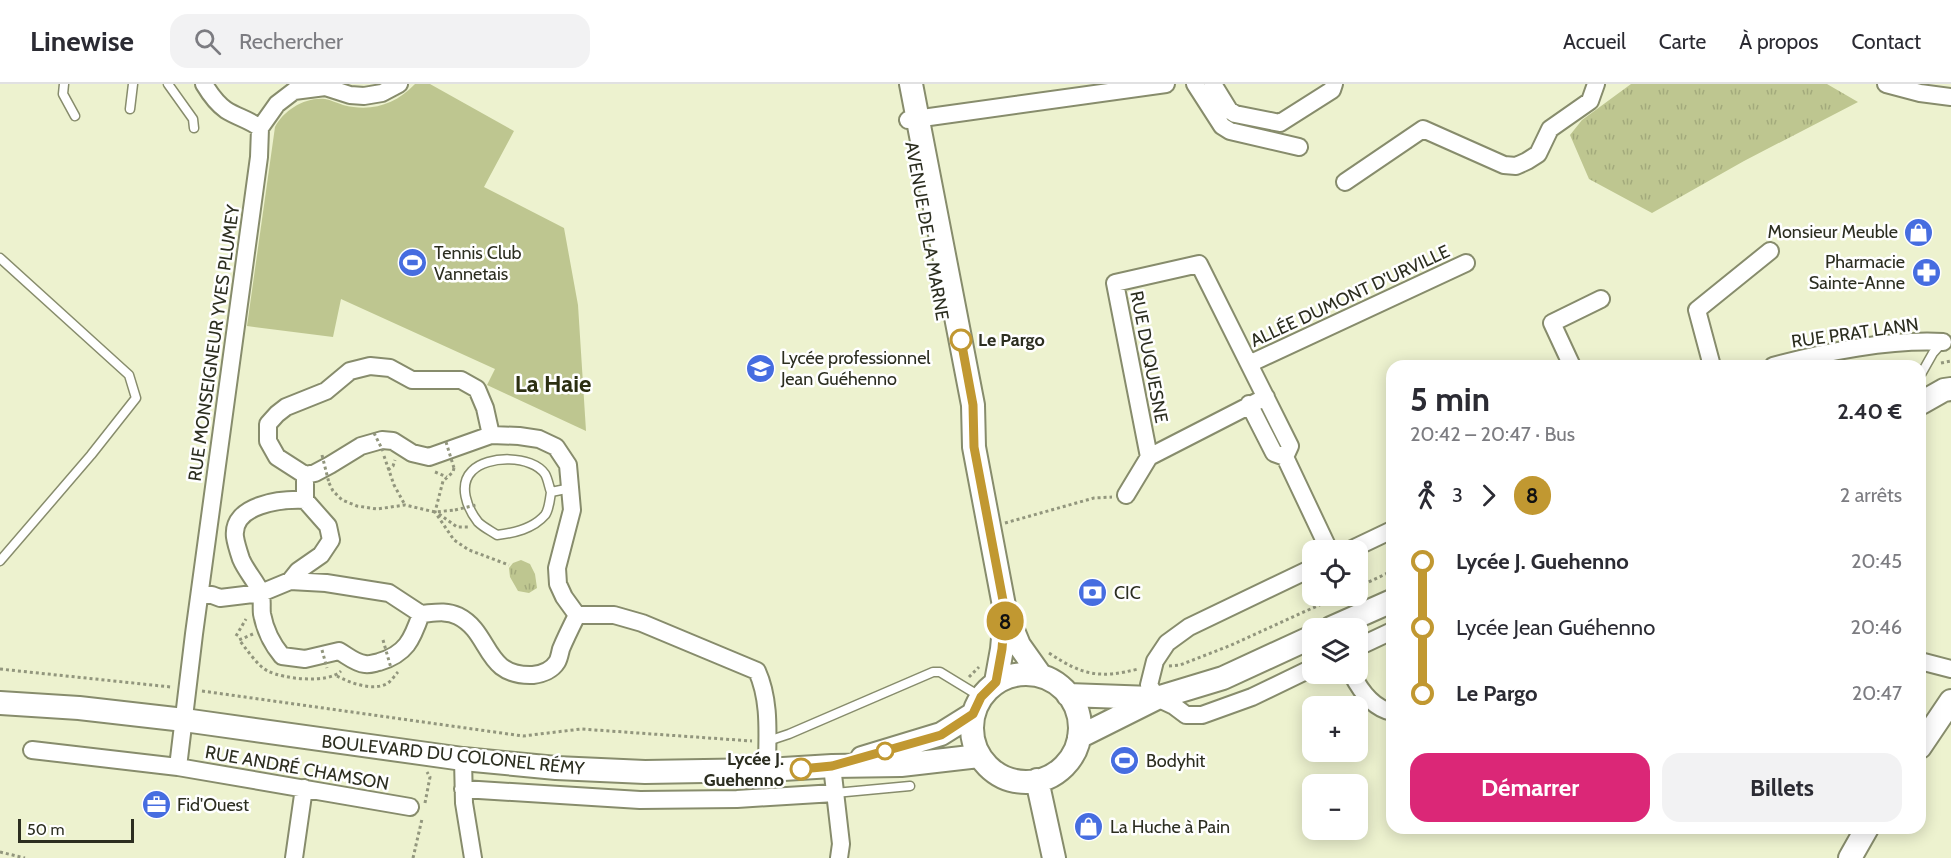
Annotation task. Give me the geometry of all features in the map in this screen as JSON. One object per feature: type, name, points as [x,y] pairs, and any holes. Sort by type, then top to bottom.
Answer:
[{"type":"main road","name":"AVENUE DE LA MARNE","points":[[906,88],[973,405],[974,447],[1005,611],[1019,645],[1041,676]]},
{"type":"main road","points":[[1926,400],[1944,390],[1951,389]]},
{"type":"main road","points":[[1926,404],[1951,406]]},
{"type":"main road","points":[[1354,618],[1386,604]]},
{"type":"main road","name":"AVENUE DE LA MARNE","points":[[978,695],[1002,649],[1005,611]]},
{"type":"main road","points":[[1079,736],[1157,698],[1223,678],[1302,642]]},
{"type":"main road","points":[[1025,674],[1041,676],[1056,683],[1068,694],[1076,707],[1079,736],[1074,752],[1065,765],[1052,775],[1021,782],[1005,777],[990,768],[980,756],[972,729],[978,695],[1010,676],[1025,674]]},
{"type":"main road","points":[[1068,694],[1157,698]]},
{"type":"main road","name":"BOULEVARD DU COLONEL RÉMY","points":[[832,766],[941,735],[978,695]]},
{"type":"main road","points":[[1926,738],[1951,701]]},
{"type":"main road","name":"BOULEVARD DU COLONEL RÉMY","points":[[0,703],[79,708],[184,720],[463,759],[556,768],[645,772],[767,770],[901,765],[980,756]]},
{"type":"main road","points":[[1037,780],[1054,858]]},
{"type":"main road","points":[[1850,858],[1864,834]]},
{"type":"street","points":[[204,84],[215,100],[225,109],[260,128],[277,104],[294,92],[325,87],[350,95],[364,96],[382,93],[399,84]]},
{"type":"street","points":[[912,119],[1166,84]]},
{"type":"street","points":[[1195,84],[1222,126],[1230,131],[1299,147]]},
{"type":"street","points":[[1213,84],[1229,110],[1235,114],[1280,123],[1332,90],[1334,84]]},
{"type":"street","points":[[1345,182],[1423,129],[1504,165],[1516,166],[1538,154],[1550,129],[1590,101],[1596,84]]},
{"type":"street","points":[[1886,84],[1921,89],[1951,97]]},
{"type":"street","name":"RUE MONSEIGNEUR YVES PLUMEY","points":[[184,720],[260,157],[260,128]]},
{"type":"street","points":[[1710,360],[1697,310],[1770,251]]},
{"type":"street","name":"ALLÉE DUMONT D'URVILLE","points":[[1249,364],[1466,263]]},
{"type":"street","name":"RUE DUQUESNE","points":[[1149,457],[1115,283],[1199,264],[1290,446],[1285,457]]},
{"type":"street","points":[[1569,360],[1552,323],[1601,299]]},
{"type":"street","name":"RUE PRAT LANN","points":[[1794,360],[1812,355],[1919,341],[1947,342]]},
{"type":"street","points":[[491,435],[485,408],[477,389],[461,380],[412,380],[390,368],[370,366],[350,371],[326,391],[286,407],[268,424],[268,441],[277,457],[304,475],[315,473],[361,446],[382,440],[393,441],[411,453],[429,457],[491,435],[539,439],[556,447],[568,465],[572,510],[557,568],[558,584],[577,615]]},
{"type":"street","points":[[1126,495],[1149,457],[1266,397]]},
{"type":"street","points":[[1250,404],[1274,453],[1285,457],[1324,540]]},
{"type":"street","points":[[200,595],[220,598],[261,593],[290,580],[298,571],[321,555],[331,540],[328,526],[305,500],[304,475]]},
{"type":"street","points":[[305,500],[287,499],[262,504],[246,513],[237,524],[235,535],[242,561],[261,593],[262,615],[267,632],[274,647],[282,656],[305,659],[339,651],[355,662],[367,665],[386,660],[401,653],[415,633],[422,614]]},
{"type":"street","points":[[1368,541],[1386,533]]},
{"type":"street","points":[[1302,573],[1189,627],[1167,643],[1155,661],[1149,685],[1157,698],[1186,715],[1202,715],[1252,697],[1302,673]]},
{"type":"street","points":[[290,580],[389,593],[422,614],[445,611],[459,616],[474,628],[494,660],[503,669],[519,674],[536,675],[548,671],[557,662],[577,615]]},
{"type":"street","points":[[577,615],[614,615],[642,624],[757,671],[764,686],[763,741],[767,770]]},
{"type":"street","points":[[1368,642],[1386,634]]},
{"type":"street","points":[[1926,663],[1951,669]]},
{"type":"street","points":[[1357,684],[1360,690],[1386,710]]},
{"type":"street","points":[[32,750],[178,768],[184,720]]},
{"type":"street","points":[[463,759],[463,789],[473,858]]},
{"type":"street","points":[[832,766],[841,844],[839,858]]},
{"type":"street","name":"RUE ANDRÉ CHAMSON","points":[[178,768],[419,809]]},
{"type":"street","points":[[294,858],[304,788]]},
{"type":"street","points":[[463,789],[640,800],[737,800],[836,793]]},
{"type":"lane","points":[[64,84],[63,94],[75,116]]},
{"type":"lane","points":[[130,109],[133,84]]},
{"type":"lane","points":[[168,84],[193,119],[194,128]]},
{"type":"lane","points":[[0,258],[129,375],[136,398],[91,455],[2,555]]},
{"type":"lane","points":[[1926,365],[1933,353],[1947,342]]},
{"type":"lane","points":[[517,459],[536,466],[545,475],[551,492],[546,514],[528,527],[514,533],[497,535],[479,523],[465,500],[466,479],[473,469],[492,460],[517,459]]},
{"type":"lane","points":[[551,492],[571,488]]},
{"type":"lane","points":[[763,741],[789,734],[927,673],[940,672],[978,695]]},
{"type":"lane","points":[[836,793],[910,786]]},
{"type":"path","points":[[1941,363],[1951,361]]},
{"type":"path","points":[[374,433],[383,451],[393,485],[405,505]]},
{"type":"path","points":[[446,442],[454,468],[453,472],[442,481],[435,512],[454,540],[469,550],[509,565]]},
{"type":"path","points":[[322,456],[333,491],[342,500],[357,506],[377,509],[405,505],[435,512],[476,505]]},
{"type":"path","points":[[387,470],[393,466]]},
{"type":"path","points":[[439,474],[447,477]]},
{"type":"path","points":[[989,527],[1094,498],[1126,495]]},
{"type":"path","points":[[435,512],[457,527],[471,526]]},
{"type":"path","points":[[1368,582],[1386,574]]},
{"type":"path","points":[[1166,666],[1180,665],[1229,646],[1317,606]]},
{"type":"path","points":[[248,616],[238,638],[258,632]]},
{"type":"path","points":[[383,639],[391,668]]},
{"type":"path","points":[[1041,647],[1066,665],[1081,672],[1096,675],[1124,673],[1145,667]]},
{"type":"path","points":[[322,650],[330,677]]},
{"type":"path","points":[[978,695],[981,664]]},
{"type":"path","points":[[0,669],[177,688]]},
{"type":"path","points":[[196,690],[523,736],[581,729],[763,741]]},
{"type":"path","points":[[413,858],[419,809],[430,777],[426,771]]},
{"type":"path","points":[[0,852],[25,858]]},
{"type":"green space","name":"Tennis Club Vannetais","points":[[415,84],[430,84],[514,131],[484,187],[564,228],[578,305],[586,431],[487,385],[495,369],[341,299],[333,337],[247,326],[275,127],[279,121],[290,110],[310,100],[325,99],[353,107],[373,107],[391,102]]},
{"type":"green space","points":[[1631,84],[1827,84],[1858,102],[1744,161],[1652,213],[1589,179],[1570,135],[1582,120]]},
{"type":"green space","points":[[521,560],[530,564],[535,574],[537,588],[529,593],[518,591],[510,577],[509,568],[513,563]]},
{"type":"bus line","name":"8","points":[[801,769],[832,766],[941,735],[973,714],[981,697],[996,682],[1005,628],[1005,611],[974,447],[973,405],[961,340]]},
{"type":"place","name":"Monsieur Meuble","points":[[1919,232]]},
{"type":"place","name":"Tennis Club Vannetais","points":[[413,263]]},
{"type":"place","name":"Pharmacie Sainte-Anne","points":[[1926,272]]},
{"type":"place","name":"Le Pargo","points":[[961,340]]},
{"type":"place","name":"Lycée professionnel Jean Guéhenno","points":[[760,368]]},
{"type":"place","name":"CIC","points":[[1093,593]]},
{"type":"place","name":"Bodyhit","points":[[1125,761]]},
{"type":"place","name":"Lycée J. Guehenno","points":[[801,769]]},
{"type":"place","name":"Fid'Ouest","points":[[156,805]]},
{"type":"place","name":"La Huche à Pain","points":[[1089,827]]},
{"type":"district","name":"La Haie","points":[[553,384]]}]
